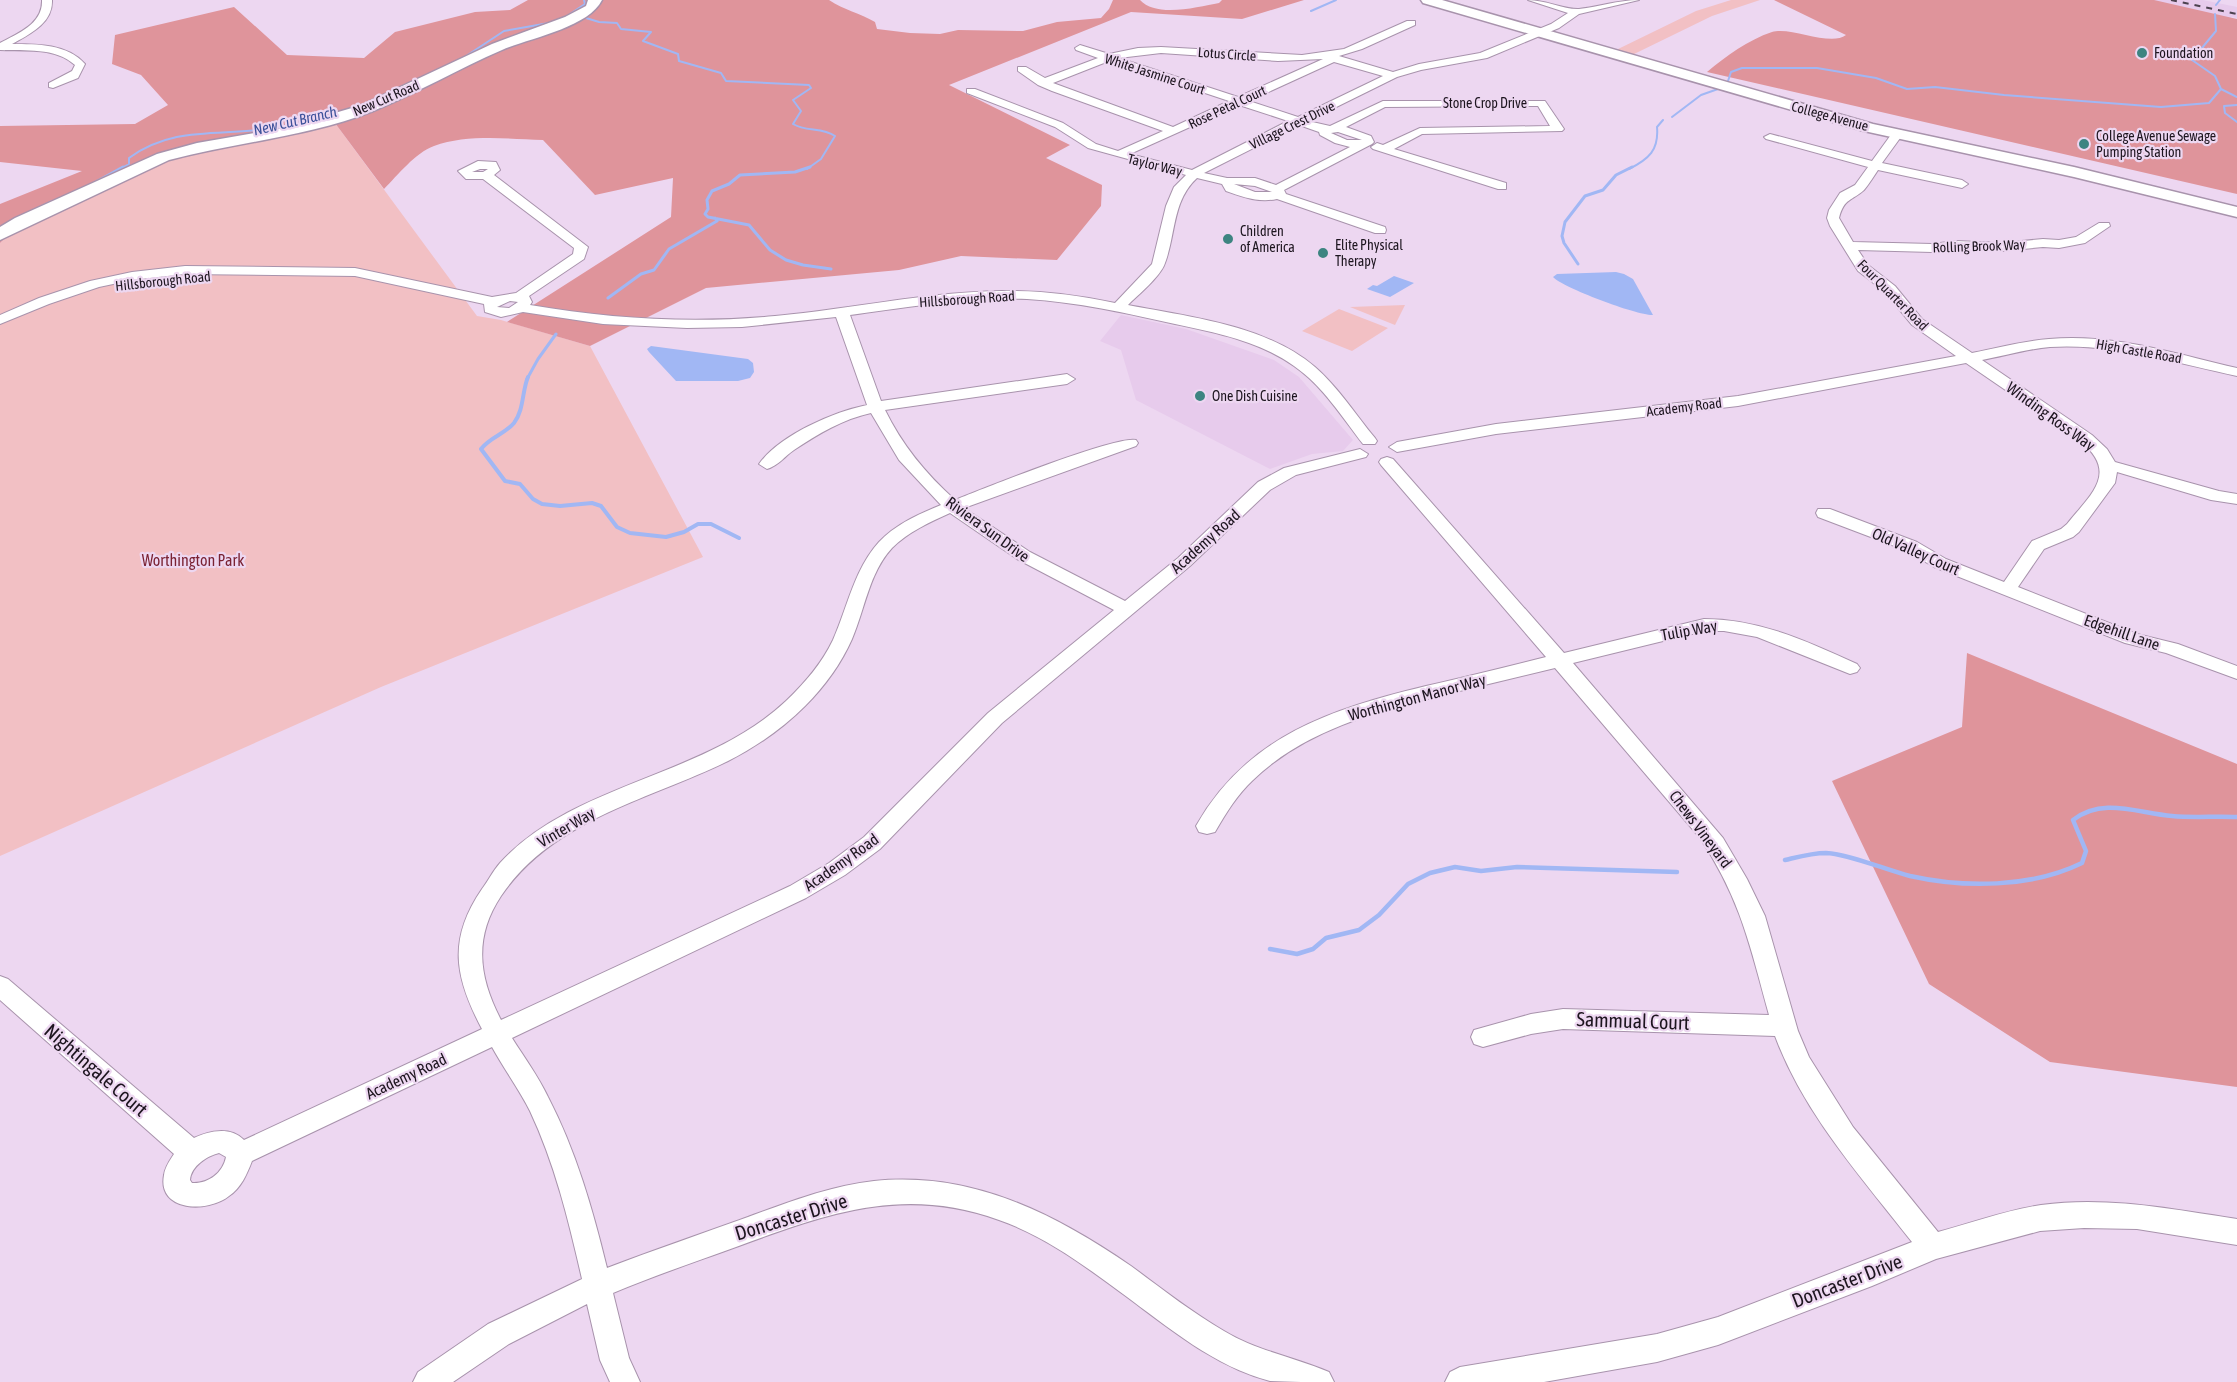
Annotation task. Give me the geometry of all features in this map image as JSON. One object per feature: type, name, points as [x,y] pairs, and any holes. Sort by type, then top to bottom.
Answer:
[{"type":"street","points":[[0,47],[37,24],[47,12],[47,0]]},
{"type":"street","name":"New Cut Road","points":[[0,235],[21,222],[163,157],[197,148],[296,129],[366,108],[497,48],[570,20],[591,8],[595,0]]},
{"type":"street","name":"College Avenue","points":[[1428,0],[1838,119],[2074,172],[2237,212]]},
{"type":"street","points":[[1533,0],[1576,12],[1634,0]]},
{"type":"street","name":"Village Crest Drive","points":[[1119,307],[1158,265],[1175,196],[1186,180],[1194,174],[1393,75],[1419,67],[1483,56],[1561,23],[1576,12]]},
{"type":"street","name":"Lotus Circle","points":[[1042,83],[1108,59],[1152,50],[1275,57],[1331,57],[1411,23]]},
{"type":"street","points":[[0,47],[52,51],[76,59],[80,64],[78,72],[70,79],[54,85]]},
{"type":"street","name":"White Jasmine Court","points":[[1080,48],[1238,102],[1330,129]]},
{"type":"street","points":[[1331,57],[1393,75]]},
{"type":"street","name":"Rose Petal Court","points":[[1122,154],[1331,57]]},
{"type":"street","points":[[1022,69],[1042,83],[1174,131]]},
{"type":"street","name":"Taylor Way","points":[[976,90],[1059,125],[1092,146],[1227,182],[1230,188],[1261,196],[1278,192],[1380,230]]},
{"type":"street","name":"Stone Crop Drive","points":[[1330,129],[1383,104],[1541,103],[1558,129],[1420,131],[1384,149]]},
{"type":"street","name":"White Jasmine Court","points":[[1330,129],[1324,133],[1328,136],[1384,149],[1502,186]]},
{"type":"street","name":"Four Quarter Road","points":[[1897,134],[1859,188],[1844,196],[1833,218],[1863,268],[1890,288],[1917,322],[1969,358]]},
{"type":"street","points":[[1770,137],[1875,165],[1962,184]]},
{"type":"street","points":[[1278,192],[1362,144]]},
{"type":"street","points":[[486,175],[581,248],[579,256],[520,303]]},
{"type":"street","name":"Rolling Brook Way","points":[[1849,246],[1932,248],[1956,245],[2002,247],[2059,244],[2080,240],[2104,226]]},
{"type":"street","name":"Hillsborough Road","points":[[0,320],[67,292],[132,276],[185,270],[355,272],[494,302],[490,309],[497,312],[511,312],[520,303],[610,321],[679,324],[776,321],[938,299],[1005,295],[1061,298],[1119,307],[1240,334],[1282,351],[1315,376],[1364,448]]},
{"type":"street","name":"Hillsborough Road","points":[[0,328],[71,298],[130,283],[298,271]]},
{"type":"street","name":"Riviera Sun Drive","points":[[842,313],[876,407],[901,451],[921,475],[953,507],[1017,552],[1127,609]]},
{"type":"street","name":"High Castle Road","points":[[1969,358],[2048,343],[2088,342],[2131,347],[2237,372]]},
{"type":"street","name":"Academy Road","points":[[1392,455],[1496,429],[1738,401],[1969,358]]},
{"type":"street","name":"Winding Ross Way","points":[[1969,358],[2086,438],[2096,446],[2109,465],[2110,475],[2107,483],[2073,528],[2067,533],[2045,540],[2038,546],[2008,589]]},
{"type":"street","points":[[767,464],[794,442],[819,427],[876,407],[1067,379]]},
{"type":"street","name":"Vinter Way","points":[[625,1382],[615,1360],[577,1200],[557,1145],[537,1100],[481,1004],[471,975],[469,959],[471,939],[478,915],[500,876],[520,856],[565,824],[700,768],[749,740],[784,714],[805,694],[834,656],[868,569],[877,553],[906,529],[953,507],[1022,480],[1130,443]]},
{"type":"street","points":[[1364,448],[1368,460],[1392,455]]},
{"type":"street","name":"Academy Road","points":[[240,1154],[798,892],[837,869],[872,843],[994,718],[1184,562],[1271,481],[1290,471],[1364,448]]},
{"type":"street","name":"Chews Vineyard","points":[[1392,455],[1560,661],[1693,813],[1728,862],[1745,893],[1785,1026],[1799,1062],[1847,1137],[1933,1247]]},
{"type":"street","points":[[2109,465],[2217,496],[2237,499]]},
{"type":"street","name":"Old Valley Court","points":[[1824,513],[1911,546],[1940,563],[2008,589]]},
{"type":"street","name":"Edgehill Lane","points":[[2008,589],[2132,639],[2171,648],[2237,674]]},
{"type":"street","name":"Tulip Way","points":[[1560,661],[1704,625],[1724,624],[1763,632],[1850,668]]},
{"type":"street","name":"Worthington Manor Way","points":[[1207,826],[1229,792],[1253,767],[1276,749],[1302,734],[1369,707],[1560,661]]},
{"type":"street","name":"Nightingale Court","points":[[0,986],[192,1153]]},
{"type":"street","name":"Sammual Court","points":[[1483,1038],[1531,1024],[1563,1019],[1785,1026]]},
{"type":"street","points":[[221,1142],[237,1148],[240,1154],[239,1165],[225,1184],[214,1191],[194,1195],[184,1193],[177,1186],[176,1178],[181,1164],[192,1153],[205,1146],[221,1142]]},
{"type":"street","name":"Doncaster Drive","points":[[428,1382],[450,1364],[515,1323],[596,1285],[816,1205],[873,1194],[927,1191],[972,1199],[1015,1213],[1061,1237],[1217,1343],[1272,1369],[1319,1382]]},
{"type":"street","name":"Doncaster Drive","points":[[1460,1382],[1516,1378],[1657,1348],[1718,1331],[1872,1273],[1933,1247],[2040,1218],[2084,1215],[2137,1216],[2237,1232]]},
{"type":"shaded area","points":[[528,0],[829,0],[875,22],[877,29],[940,34],[958,30],[1023,31],[1057,22],[1101,18],[1113,0],[1140,0],[1156,9],[1178,10],[1219,3],[1222,0],[1304,0],[1242,19],[1131,12],[949,85],[1070,145],[1046,158],[1102,185],[1101,206],[1057,260],[961,256],[899,270],[706,288],[590,346],[507,322],[671,217],[673,178],[595,195],[543,140],[474,139],[447,142],[427,149],[407,165],[384,189],[335,123],[304,132],[171,157],[9,234],[0,243],[0,204],[82,171],[0,162],[0,126],[135,124],[168,105],[141,75],[112,64],[115,35],[234,7],[287,55],[364,58],[395,32],[475,12],[510,10]]},
{"type":"shaded area","points":[[1774,0],[2154,0],[2237,19],[2237,194],[1707,72],[1754,39],[1772,32],[1789,32],[1830,39],[1846,35]]},
{"type":"shaded area","points":[[2125,0],[2203,0],[2237,7],[2237,18],[2232,17],[2223,21]]},
{"type":"shaded area","points":[[1121,315],[1186,329],[1274,360],[1299,377],[1353,440],[1343,451],[1312,454],[1270,469],[1136,400],[1121,350],[1100,341]]},
{"type":"shaded area","points":[[1967,653],[2237,764],[2237,1087],[2050,1062],[1929,984],[1832,781],[1962,727]]},
{"type":"green space","points":[[1731,0],[1760,0],[1712,16],[1630,56],[1614,51],[1696,11]]},
{"type":"green space","name":"Worthington Park","points":[[335,123],[477,316],[501,320],[590,346],[703,557],[381,687],[0,856],[0,243],[9,234],[171,157],[304,132]]},
{"type":"green space","points":[[1405,305],[1395,325],[1350,307]]},
{"type":"green space","points":[[1339,309],[1388,328],[1352,351],[1302,331]]},
{"type":"water","points":[[1616,272],[1633,279],[1653,315],[1633,311],[1602,300],[1571,288],[1553,277],[1557,274]]},
{"type":"water","points":[[1394,276],[1414,283],[1390,297],[1367,289],[1373,285],[1377,286]]},
{"type":"water","points":[[651,346],[748,359],[753,363],[754,372],[750,378],[738,381],[676,381],[649,352],[647,349]]},
{"type":"waterway","name":"New Cut Branch","points":[[570,14],[585,4],[584,0]]},
{"type":"waterway","points":[[1311,11],[1336,0]]},
{"type":"waterway","points":[[2216,5],[2220,0]]},
{"type":"waterway","points":[[2215,14],[2216,31],[2192,60],[2215,76],[2221,89]]},
{"type":"waterway","points":[[586,18],[599,22],[617,23],[621,29],[651,32],[643,41],[678,54],[679,61],[721,73],[726,81],[809,85],[811,88],[793,100],[801,111],[793,124],[825,131],[835,136],[821,159],[810,167]]},
{"type":"waterway","name":"New Cut Branch","points":[[457,62],[504,31],[549,23]]},
{"type":"waterway","name":"New Cut Branch","points":[[427,76],[446,66]]},
{"type":"waterway","points":[[1727,84],[1731,72],[1742,68],[1817,68],[1876,78],[1907,89],[1935,87],[2004,95],[2161,107],[2209,103],[2221,89]]},
{"type":"waterway","points":[[1672,117],[1701,95],[1718,89]]},
{"type":"waterway","points":[[2221,89],[2237,97]]},
{"type":"waterway","points":[[2237,105],[2224,106],[2225,113],[2237,122]]},
{"type":"waterway","name":"New Cut Branch","points":[[120,169],[129,164],[129,158],[162,141],[196,134],[279,127],[354,108]]},
{"type":"waterway","points":[[1629,169],[1651,153],[1656,142],[1657,127],[1663,120]]},
{"type":"waterway","name":"New Cut Branch","points":[[94,183],[123,167]]},
{"type":"waterway","points":[[715,218],[705,214],[708,209],[707,200],[712,191],[729,184],[740,175],[795,172],[810,167]]},
{"type":"waterway","points":[[1578,264],[1564,243],[1562,236],[1565,222],[1585,196],[1603,190],[1616,175],[1632,167]]},
{"type":"waterway","name":"New Cut Branch","points":[[24,215],[51,202]]},
{"type":"waterway","points":[[608,298],[641,274],[654,270],[669,249],[717,221],[715,218]]},
{"type":"waterway","points":[[715,218],[749,225],[770,250],[786,260],[831,269]]},
{"type":"waterway","points":[[528,377],[556,334]]},
{"type":"waterway","points":[[528,377],[520,412],[514,423],[481,449],[505,481],[520,484],[533,499],[542,504],[560,506],[592,503],[601,506],[617,527],[630,533],[666,537],[684,532],[698,524],[711,524],[739,538]]},
{"type":"waterway","points":[[1785,860],[1826,853],[1845,856],[1931,880],[1975,884],[2019,881],[2041,877],[2082,863],[2086,851],[2073,820],[2096,809],[2121,808],[2180,817],[2237,817]]},
{"type":"waterway","points":[[1270,949],[1297,954],[1313,949],[1326,938],[1359,930],[1379,915],[1408,884],[1430,873],[1455,867],[1481,871],[1517,867],[1677,872]]},
{"type":"railway","points":[[2171,0],[2237,14]]},
{"type":"place","name":"Foundation","points":[[2142,53]]},
{"type":"place","name":"College Avenue Sewage Pumping Station","points":[[2084,144]]},
{"type":"place","name":"Children of America","points":[[1228,239]]},
{"type":"place","name":"Elite Physical Therapy","points":[[1323,253]]},
{"type":"place","name":"One Dish Cuisine","points":[[1200,396]]}]
